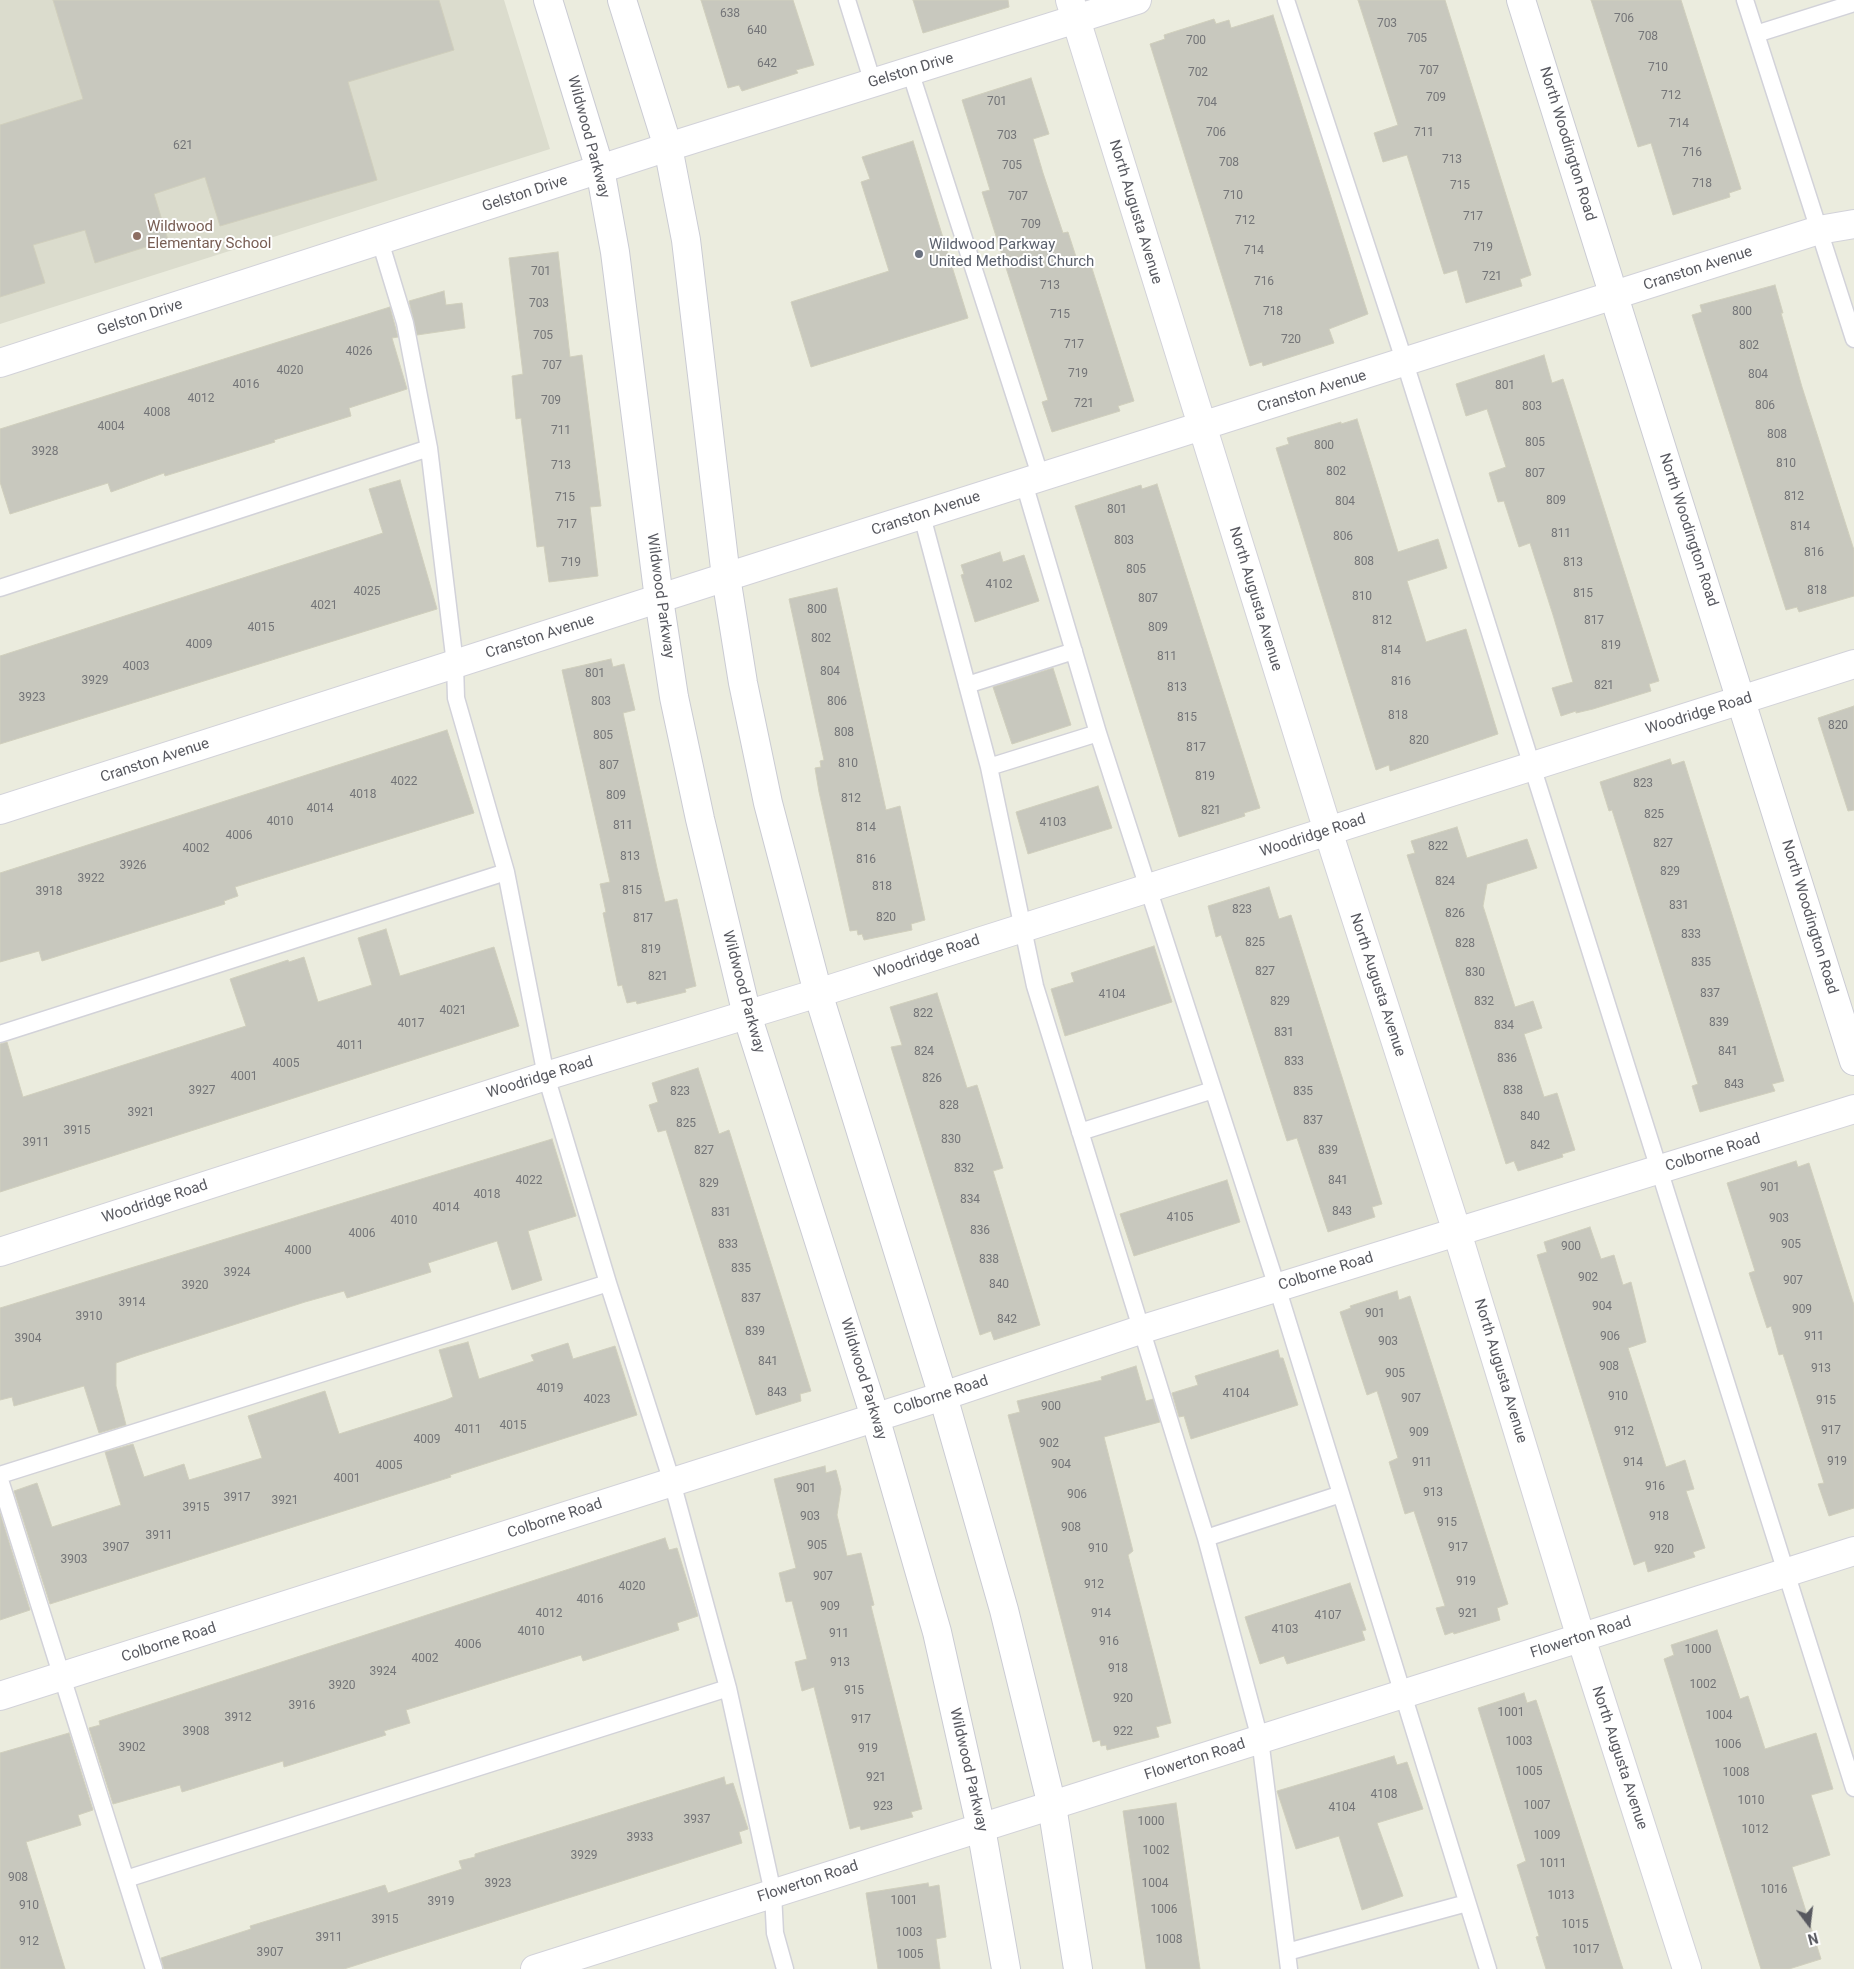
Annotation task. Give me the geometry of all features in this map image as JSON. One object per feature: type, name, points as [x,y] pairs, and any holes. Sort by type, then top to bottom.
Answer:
[{"type":"street","name":"Wildwood Parkway","points":[[548,0],[600,169],[616,252],[659,599],[674,697],[700,819],[747,1015],[876,1417],[937,1632],[982,1828],[1006,1969]]},
{"type":"street","points":[[622,0],[668,147],[686,240],[726,577],[744,683],[768,803],[818,993],[943,1396],[1004,1610],[1052,1806],[1078,1969]]},
{"type":"street","name":"Gelston Drive","points":[[0,363],[668,147],[910,71],[1072,10],[1137,0]]},
{"type":"street","name":"North Woodington Road","points":[[1521,0],[1854,1061]]},
{"type":"street","name":"North Augusta Avenue","points":[[1072,10],[1328,832],[1458,1232],[1581,1638],[1687,1969]]},
{"type":"street","name":"Cranston Avenue","points":[[0,810],[1819,230],[1854,224]]},
{"type":"street","name":"Woodridge Road","points":[[0,1252],[546,1076],[818,993],[1024,926],[1328,832],[1530,765],[1742,701],[1854,664]]},
{"type":"street","name":"Colborne Road","points":[[0,1696],[943,1396],[1143,1329],[1854,1109]]},
{"type":"street","name":"Flowerton Road","points":[[535,1969],[1854,1551]]},
{"type":"lane","points":[[847,0],[873,83]]},
{"type":"lane","points":[[1286,0],[1405,363],[1530,765],[1854,1788]]},
{"type":"lane","points":[[1745,0],[1854,339]]},
{"type":"lane","points":[[1756,34],[1854,3]]},
{"type":"lane","points":[[910,71],[1033,480],[1074,651],[1098,733],[1277,1287],[1488,1969]]},
{"type":"lane","points":[[380,241],[405,323],[429,448],[455,664],[456,698],[506,872],[546,1076],[608,1282],[672,1482],[728,1688],[773,1893],[774,1933],[785,1969]]},
{"type":"lane","points":[[0,588],[429,448]]},
{"type":"lane","points":[[922,516],[989,767],[1024,926],[1035,986],[1143,1329],[1206,1538],[1260,1739],[1289,1969]]},
{"type":"lane","points":[[967,685],[1074,651]]},
{"type":"lane","points":[[989,767],[1098,733]]},
{"type":"lane","points":[[0,1034],[506,872]]},
{"type":"lane","points":[[1080,1132],[1213,1090]]},
{"type":"lane","points":[[0,1476],[608,1282]]},
{"type":"lane","points":[[0,1480],[154,1969]]},
{"type":"lane","points":[[1206,1538],[1341,1494]]},
{"type":"lane","points":[[126,1879],[728,1688]]},
{"type":"lane","points":[[1287,1952],[1468,1903]]},
{"type":"shaded area","name":"Wildwood Elementary School","points":[[0,0],[504,0],[550,149],[0,324]]},
{"type":"building","name":"Wildwood Elementary School","points":[[53,0],[439,0],[454,50],[348,82],[377,180],[220,226],[205,177],[154,194],[168,240],[95,263],[85,230],[33,245],[45,283],[0,297],[0,125],[83,99]]},
{"type":"building","points":[[701,0],[793,0],[814,65],[796,70],[798,73],[742,91],[739,85],[728,88]]},
{"type":"building","points":[[913,0],[1008,0],[1009,7],[923,33]]},
{"type":"building","points":[[1358,0],[1445,0],[1531,275],[1520,279],[1522,286],[1466,303],[1457,270],[1444,274],[1407,155],[1383,162],[1374,133],[1398,125]]},
{"type":"building","points":[[1591,0],[1681,0],[1741,189],[1729,193],[1730,197],[1673,215],[1651,143],[1638,147]]},
{"type":"building","points":[[1273,15],[1368,314],[1329,329],[1334,343],[1263,366],[1262,362],[1250,366],[1150,44],[1165,39],[1164,35],[1214,19],[1216,24],[1229,20],[1231,28]]},
{"type":"building","points":[[1031,78],[1049,134],[1033,139],[1043,173],[1063,233],[1068,232],[1079,266],[1090,262],[1134,401],[1118,406],[1120,411],[1052,432],[1042,402],[1048,400],[982,192],[990,190],[962,100]]},
{"type":"building","name":"Wildwood Parkway United Methodist Church","points":[[913,141],[968,318],[811,367],[791,302],[889,271],[861,182],[870,179],[862,157]]},
{"type":"building","points":[[558,252],[570,357],[582,355],[601,506],[590,507],[598,576],[549,582],[544,546],[537,547],[521,418],[516,419],[512,376],[523,374],[509,258]]},
{"type":"building","points":[[1775,285],[1802,387],[1854,550],[1854,596],[1799,612],[1797,607],[1786,610],[1692,315],[1702,312],[1700,305]]},
{"type":"building","points":[[444,291],[446,305],[462,303],[465,328],[417,335],[409,301]]},
{"type":"building","points":[[390,307],[398,337],[392,338],[407,389],[349,408],[351,416],[274,440],[275,442],[165,476],[164,473],[111,492],[108,483],[10,514],[0,482],[0,429]]},
{"type":"building","points":[[1544,355],[1552,383],[1563,379],[1659,681],[1649,684],[1651,691],[1593,709],[1576,713],[1576,711],[1561,716],[1552,688],[1573,682],[1553,615],[1530,543],[1519,547],[1504,501],[1498,502],[1489,473],[1506,467],[1487,409],[1466,416],[1456,384]]},
{"type":"building","points":[[1357,419],[1398,552],[1438,539],[1447,568],[1407,581],[1426,642],[1466,629],[1498,734],[1390,771],[1389,765],[1376,770],[1276,448],[1289,444],[1287,438]]},
{"type":"building","points":[[400,480],[437,609],[0,744],[0,656],[383,533],[369,489]]},
{"type":"building","points":[[1157,484],[1260,808],[1244,813],[1245,816],[1179,837],[1075,506],[1141,485],[1142,489]]},
{"type":"building","points":[[1000,552],[1003,562],[1024,555],[1039,601],[975,622],[961,575],[964,574],[961,565]]},
{"type":"building","points":[[837,588],[886,810],[900,806],[925,920],[911,924],[912,930],[864,940],[862,934],[858,935],[857,930],[850,931],[819,792],[815,768],[821,767],[820,761],[824,760],[789,599]]},
{"type":"building","points":[[611,659],[613,667],[624,664],[635,710],[623,713],[657,868],[665,902],[677,899],[696,986],[685,989],[686,992],[637,1004],[636,1001],[627,1003],[622,985],[618,986],[603,913],[606,912],[600,884],[610,882],[562,670]]},
{"type":"building","points":[[1053,668],[1071,725],[1012,744],[993,687]]},
{"type":"building","points":[[1854,706],[1854,810],[1848,811],[1818,718]]},
{"type":"building","points":[[447,730],[474,813],[235,887],[238,896],[224,901],[225,904],[42,961],[39,951],[0,962],[0,873]]},
{"type":"building","points":[[1670,759],[1672,765],[1684,761],[1784,1081],[1772,1084],[1775,1091],[1700,1112],[1692,1086],[1698,1084],[1612,810],[1609,811],[1600,782]]},
{"type":"building","points":[[1098,786],[1112,828],[1028,854],[1016,812]]},
{"type":"building","points":[[1457,827],[1467,858],[1527,839],[1537,868],[1487,884],[1483,906],[1515,1007],[1533,1001],[1542,1028],[1524,1034],[1544,1097],[1557,1093],[1575,1150],[1562,1154],[1563,1157],[1518,1171],[1514,1161],[1506,1164],[1407,855],[1415,853],[1411,841]]},
{"type":"building","points":[[1269,887],[1279,919],[1291,915],[1382,1204],[1372,1207],[1375,1217],[1328,1232],[1297,1138],[1287,1141],[1221,935],[1216,937],[1208,906]]},
{"type":"building","points":[[386,929],[400,976],[494,947],[519,1026],[0,1192],[0,1044],[7,1042],[23,1097],[246,1026],[230,979],[288,960],[289,962],[304,957],[318,1002],[372,985],[358,938]]},
{"type":"building","points":[[1154,946],[1172,1002],[1065,1036],[1051,989],[1074,982],[1071,973]]},
{"type":"building","points":[[937,993],[967,1088],[977,1085],[1003,1168],[993,1171],[1040,1325],[994,1340],[991,1331],[980,1335],[891,1047],[902,1045],[890,1007]]},
{"type":"building","points":[[698,1068],[719,1134],[729,1130],[811,1391],[800,1394],[801,1401],[756,1415],[666,1130],[658,1132],[649,1105],[658,1102],[652,1083]]},
{"type":"building","points":[[552,1139],[576,1216],[528,1231],[542,1280],[512,1290],[497,1241],[428,1263],[431,1272],[347,1298],[344,1291],[305,1302],[136,1356],[116,1363],[116,1386],[126,1425],[99,1433],[84,1386],[14,1406],[12,1397],[0,1400],[0,1308]]},
{"type":"building","points":[[1796,1161],[1798,1167],[1809,1163],[1854,1305],[1854,1508],[1829,1516],[1818,1484],[1824,1483],[1783,1354],[1779,1355],[1771,1326],[1767,1328],[1749,1273],[1755,1271],[1727,1183]]},
{"type":"building","points":[[1227,1180],[1240,1222],[1134,1256],[1120,1214]]},
{"type":"building","points":[[1590,1227],[1601,1259],[1614,1255],[1623,1285],[1631,1282],[1646,1342],[1628,1348],[1666,1467],[1685,1460],[1694,1489],[1686,1491],[1705,1548],[1693,1552],[1695,1557],[1648,1572],[1645,1561],[1634,1565],[1537,1255],[1547,1252],[1544,1242]]},
{"type":"building","points":[[1397,1291],[1399,1300],[1410,1296],[1508,1604],[1497,1608],[1500,1620],[1454,1634],[1453,1632],[1445,1635],[1436,1608],[1445,1606],[1414,1511],[1405,1514],[1389,1462],[1398,1458],[1377,1391],[1367,1395],[1340,1312],[1351,1308],[1350,1306]]},
{"type":"building","points":[[468,1342],[479,1379],[534,1361],[531,1355],[568,1343],[573,1359],[615,1346],[637,1415],[450,1475],[451,1477],[50,1604],[14,1491],[37,1483],[52,1527],[121,1505],[105,1452],[133,1444],[144,1477],[184,1464],[189,1480],[262,1458],[248,1416],[325,1391],[339,1434],[446,1400],[453,1397],[439,1350]]},
{"type":"building","points":[[1278,1350],[1280,1358],[1283,1358],[1298,1405],[1191,1439],[1184,1416],[1179,1417],[1172,1393],[1198,1385],[1195,1376]]},
{"type":"building","points":[[1136,1366],[1146,1401],[1153,1399],[1160,1422],[1104,1437],[1133,1551],[1128,1555],[1171,1723],[1156,1727],[1159,1737],[1107,1750],[1106,1745],[1101,1746],[1100,1740],[1093,1742],[1008,1415],[1020,1412],[1017,1401],[1102,1380],[1101,1377]]},
{"type":"building","points":[[825,1466],[826,1473],[836,1470],[841,1489],[837,1515],[847,1556],[861,1553],[874,1605],[871,1606],[922,1809],[911,1812],[913,1817],[861,1830],[860,1826],[850,1829],[814,1687],[802,1691],[795,1662],[807,1659],[792,1601],[786,1602],[779,1573],[796,1568],[774,1479]]},
{"type":"building","points":[[0,1513],[30,1610],[0,1620]]},
{"type":"building","points":[[665,1538],[669,1550],[677,1548],[698,1616],[677,1623],[679,1630],[583,1661],[581,1655],[406,1710],[410,1723],[384,1731],[386,1735],[284,1767],[283,1761],[182,1792],[180,1785],[113,1804],[89,1728],[100,1725],[99,1721]]},
{"type":"building","points":[[1350,1583],[1366,1630],[1362,1631],[1365,1640],[1287,1664],[1284,1656],[1260,1664],[1245,1617]]},
{"type":"building","points":[[1717,1630],[1740,1699],[1748,1696],[1765,1749],[1816,1733],[1833,1789],[1811,1795],[1830,1855],[1792,1867],[1821,1959],[1789,1969],[1761,1969],[1664,1659],[1674,1655],[1671,1645]]},
{"type":"building","points":[[1524,1693],[1527,1703],[1536,1700],[1623,1969],[1546,1969],[1536,1937],[1539,1936],[1517,1865],[1526,1861],[1478,1708]]},
{"type":"building","points":[[69,1733],[93,1810],[78,1815],[81,1825],[26,1842],[65,1969],[0,1969],[0,1753]]},
{"type":"building","points":[[1394,1756],[1397,1765],[1407,1762],[1423,1809],[1377,1823],[1403,1896],[1362,1910],[1339,1836],[1296,1849],[1277,1791]]},
{"type":"building","points":[[724,1777],[726,1785],[733,1783],[748,1829],[739,1832],[742,1843],[344,1969],[164,1969],[161,1958],[251,1929],[250,1926],[385,1885],[388,1893],[462,1869],[459,1861],[475,1857],[475,1854]]},
{"type":"building","points":[[1176,1803],[1200,1969],[1146,1969],[1123,1811]]},
{"type":"building","points":[[928,1883],[929,1887],[939,1885],[946,1937],[936,1939],[940,1969],[878,1969],[866,1893]]},
{"type":"place","name":"Wildwood Elementary School","points":[[137,236]]},
{"type":"place","name":"Wildwood Parkway United Methodist Church","points":[[919,254]]}]
